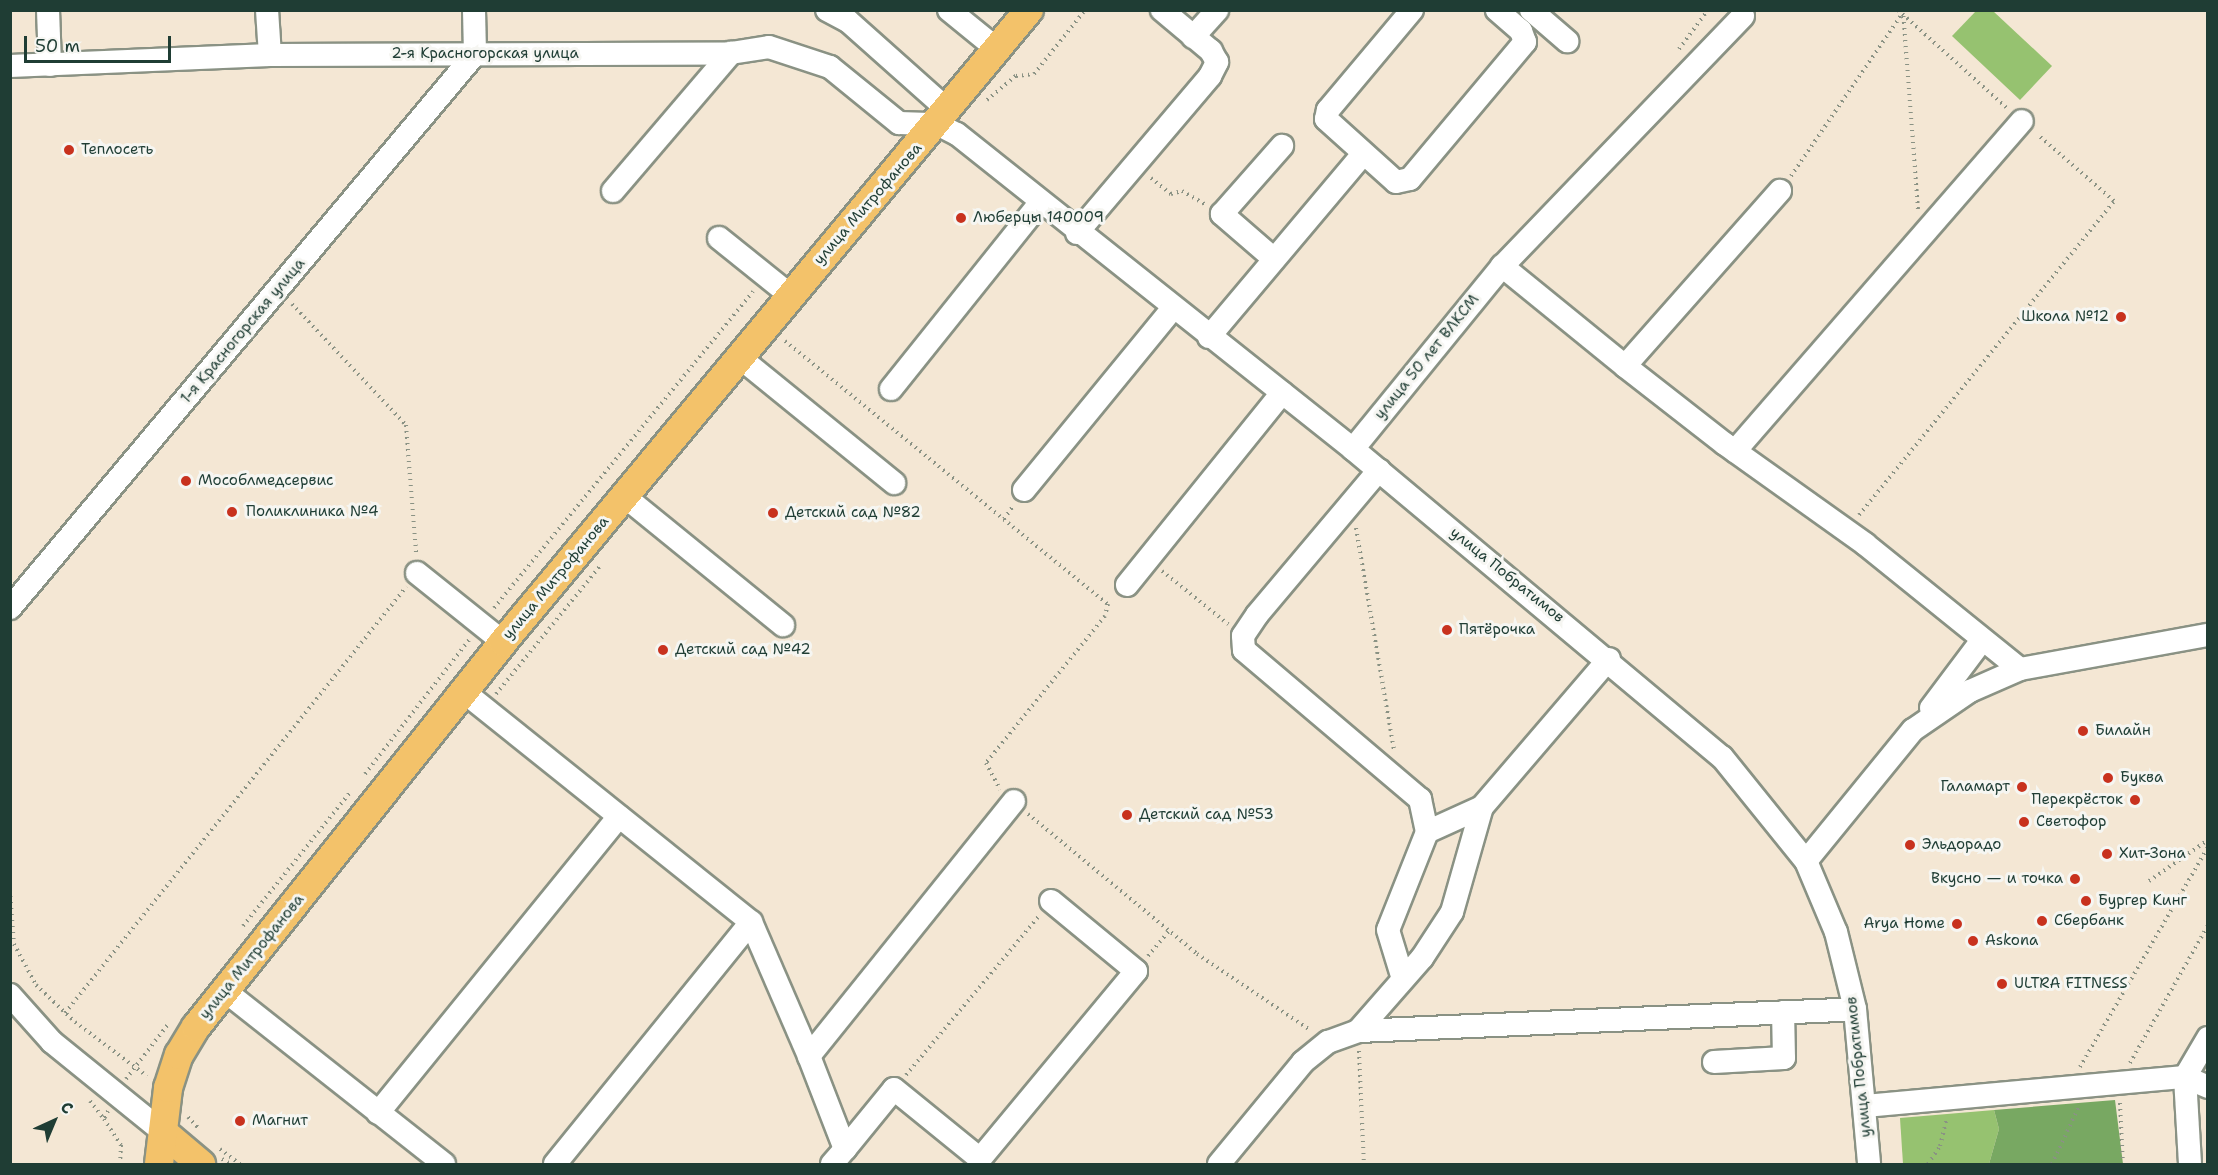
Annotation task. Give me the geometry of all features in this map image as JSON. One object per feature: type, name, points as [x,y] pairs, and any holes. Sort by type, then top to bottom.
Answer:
[{"type":"main road","name":"улица Митрофанова","points":[[159,1164],[163,1132],[174,1093],[179,1055],[225,991],[472,698],[503,642],[1029,10]]},
{"type":"main road","points":[[163,1132],[209,1150]]},
{"type":"street","points":[[48,10],[50,65]]},
{"type":"street","points":[[267,10],[270,55]]},
{"type":"street","points":[[474,10],[476,54]]},
{"type":"street","points":[[827,10],[848,21],[942,117]]},
{"type":"street","points":[[949,10],[997,49]]},
{"type":"street","points":[[1077,233],[1210,76],[1217,63],[1211,51],[1162,10]]},
{"type":"street","points":[[1193,37],[1217,10]]},
{"type":"street","points":[[1413,10],[1328,110],[1326,119],[1396,182],[1410,179],[1525,42],[1521,31],[1497,10]]},
{"type":"street","points":[[1531,10],[1567,41]]},
{"type":"street","name":"улица 50 лет ВЛКСМ","points":[[1353,449],[1502,266],[1743,16]]},
{"type":"street","name":"2-я Красногорская улица","points":[[10,66],[270,55],[731,52],[769,47],[830,67],[899,123],[942,117]]},
{"type":"street","points":[[613,190],[731,52]]},
{"type":"street","name":"1-я Красногорская улица","points":[[10,608],[476,54]]},
{"type":"street","name":"улица Побратимов","points":[[942,117],[957,134],[1040,203],[1379,470],[1609,659],[1722,757],[1806,861],[1836,932],[1855,1009],[1869,1164]]},
{"type":"street","points":[[1735,451],[2022,121]]},
{"type":"street","points":[[1274,259],[1222,214],[1282,146]]},
{"type":"street","points":[[1209,337],[1363,154]]},
{"type":"street","points":[[1625,366],[1780,191]]},
{"type":"street","points":[[891,389],[1040,203]]},
{"type":"street","points":[[719,238],[790,295]]},
{"type":"street","points":[[1502,266],[1625,366],[1735,451],[1846,530],[2020,669]]},
{"type":"street","points":[[1024,490],[1172,309]]},
{"type":"street","points":[[739,357],[894,483]]},
{"type":"street","points":[[1127,585],[1282,393]]},
{"type":"street","points":[[1379,470],[1243,636],[1244,650],[1420,799],[1427,832],[1388,930],[1403,979]]},
{"type":"street","points":[[624,496],[783,624]]},
{"type":"street","points":[[417,573],[503,642]]},
{"type":"street","points":[[1913,730],[1970,691],[2020,669],[2208,635]]},
{"type":"street","points":[[1806,861],[1913,730],[1982,640]]},
{"type":"street","points":[[1358,1031],[1403,979],[1452,912],[1482,807],[1609,659]]},
{"type":"street","points":[[472,698],[751,922],[808,1056],[839,1156]]},
{"type":"street","points":[[808,1056],[1014,801]]},
{"type":"street","points":[[1427,832],[1482,807]]},
{"type":"street","points":[[378,1113],[619,816]]},
{"type":"street","points":[[839,1156],[894,1089],[980,1159],[1136,970],[1051,901]]},
{"type":"street","points":[[555,1164],[751,922]]},
{"type":"street","points":[[225,991],[444,1164]]},
{"type":"street","points":[[10,995],[52,1042],[163,1132]]},
{"type":"street","points":[[1219,1164],[1303,1062],[1328,1042],[1358,1031],[1855,1009]]},
{"type":"street","points":[[1714,1062],[1784,1058],[1783,1012]]},
{"type":"street","points":[[2190,1164],[2185,1077],[2208,1038]]},
{"type":"street","points":[[1865,1106],[2185,1077],[2208,1087]]},
{"type":"path","points":[[986,101],[1016,76],[1034,74],[1085,10]]},
{"type":"path","points":[[1846,530],[2114,201],[1903,12],[1898,10]]},
{"type":"path","points":[[1780,191],[1903,12]]},
{"type":"path","points":[[1903,12],[1920,238]]},
{"type":"path","points":[[1134,166],[1171,194],[1182,191],[1222,214]]},
{"type":"path","points":[[65,1012],[417,573],[406,425],[279,289]]},
{"type":"path","points":[[777,343],[785,334]]},
{"type":"path","points":[[785,341],[1108,604],[1105,616],[986,763],[993,784],[1169,931],[1328,1042]]},
{"type":"path","points":[[1352,503],[1400,782]]},
{"type":"path","points":[[472,698],[604,554]]},
{"type":"path","points":[[1148,559],[1243,636]]},
{"type":"path","points":[[2149,881],[2208,840]]},
{"type":"path","points":[[2052,1164],[2078,1087],[2208,847]]},
{"type":"path","points":[[10,890],[14,944],[36,985],[133,1068],[174,1093],[209,1150],[230,1164]]},
{"type":"path","points":[[894,1089],[1051,901]]},
{"type":"path","points":[[2123,1164],[2119,1083],[2208,925]]},
{"type":"path","points":[[1136,970],[1169,931]]},
{"type":"path","points":[[1358,1031],[1364,1164]]},
{"type":"path","points":[[174,1093],[186,1124],[193,1132]]},
{"type":"path","points":[[1928,1164],[1940,1146],[1947,1119],[1946,1099]]},
{"type":"path","points":[[209,1150],[240,1164]]},
{"type":"green space","points":[[1976,11],[1993,11],[2052,66],[2020,100],[1952,36]]},
{"type":"green space","points":[[2115,1100],[2123,1164],[1989,1164],[1999,1129],[1994,1110]]},
{"type":"green space","points":[[1994,1110],[1999,1129],[1989,1164],[1903,1164],[1900,1118]]},
{"type":"place","name":"Теплосеть","points":[[69,150]]},
{"type":"place","name":"Люберцы 140009","points":[[961,218]]},
{"type":"place","name":"Школа №12","points":[[2121,317]]},
{"type":"place","name":"Мособлмедсервис","points":[[186,481]]},
{"type":"place","name":"Поликлиника №4","points":[[232,512]]},
{"type":"place","name":"Детский сад №82","points":[[773,513]]},
{"type":"place","name":"Пятёрочка","points":[[1447,630]]},
{"type":"place","name":"Детский сад №42","points":[[663,650]]},
{"type":"place","name":"Билайн","points":[[2083,731]]},
{"type":"place","name":"Буква","points":[[2108,778]]},
{"type":"place","name":"Галамарт","points":[[2022,787]]},
{"type":"place","name":"Перекрёсток","points":[[2135,800]]},
{"type":"place","name":"Детский сад №53","points":[[1127,815]]},
{"type":"place","name":"Светофор","points":[[2024,822]]},
{"type":"place","name":"Эльдорадо","points":[[1910,845]]},
{"type":"place","name":"Хит-Зона","points":[[2107,854]]},
{"type":"place","name":"Вкусно — и точка","points":[[2075,879]]},
{"type":"place","name":"Бургер Кинг","points":[[2086,901]]},
{"type":"place","name":"Сбербанк","points":[[2042,921]]},
{"type":"place","name":"Arya Home","points":[[1957,924]]},
{"type":"place","name":"Askona","points":[[1973,941]]},
{"type":"place","name":"ULTRA FITNESS","points":[[2002,984]]},
{"type":"place","name":"Магнит","points":[[240,1121]]}]
